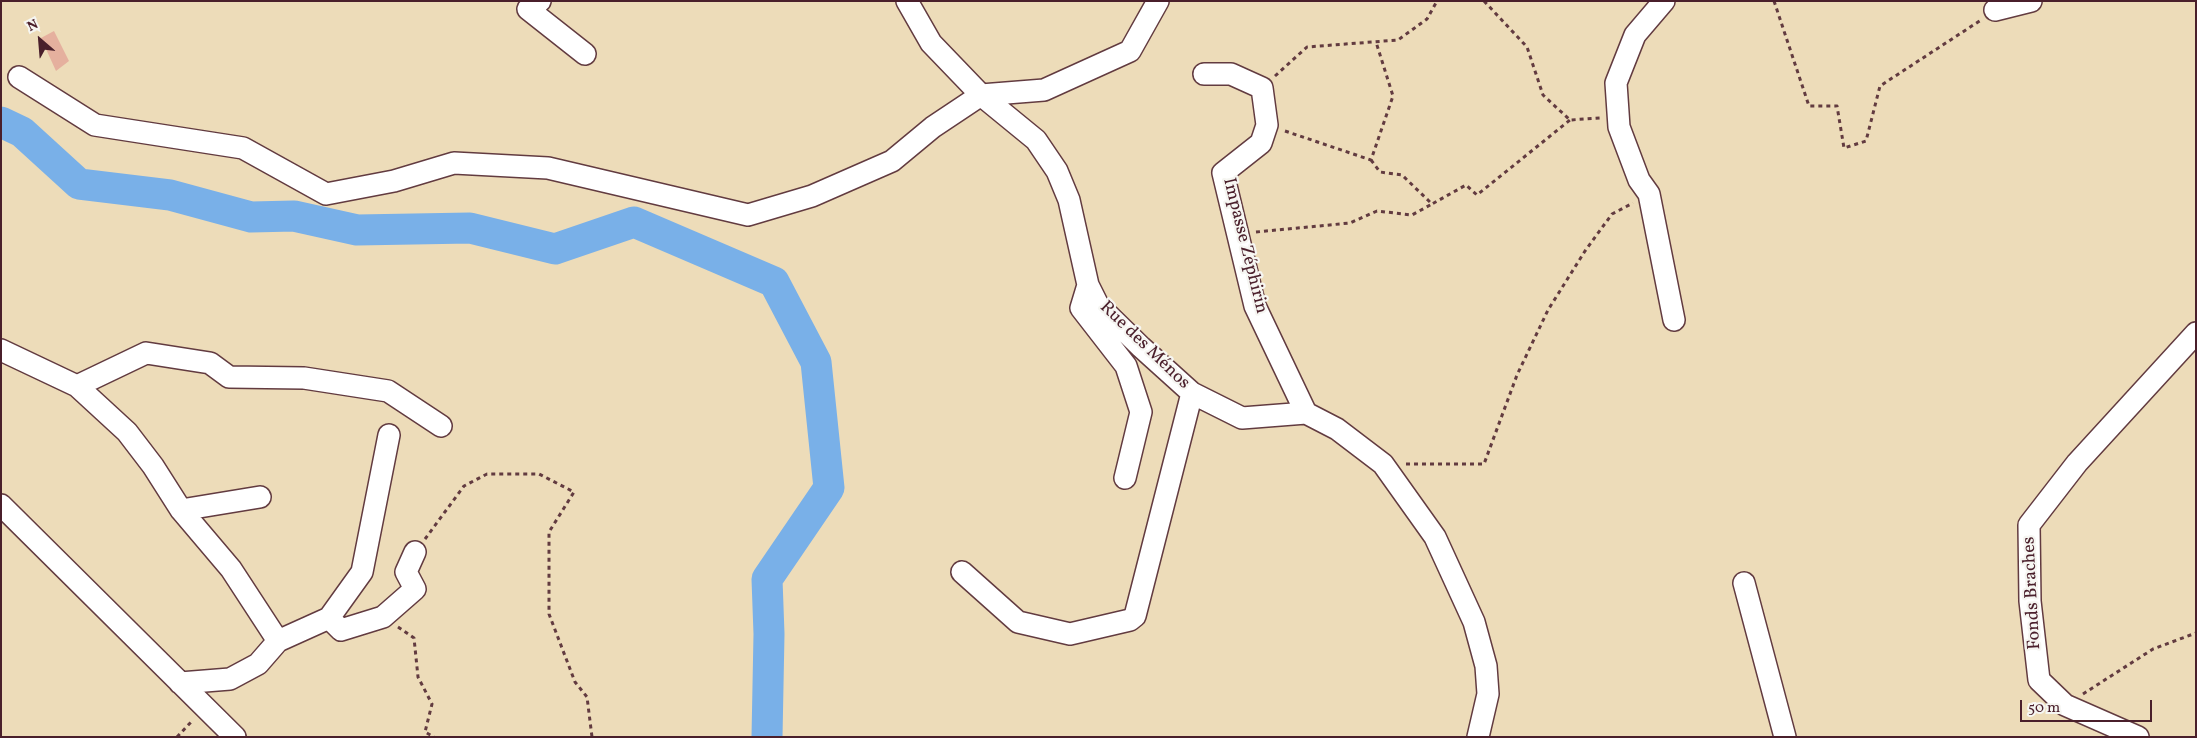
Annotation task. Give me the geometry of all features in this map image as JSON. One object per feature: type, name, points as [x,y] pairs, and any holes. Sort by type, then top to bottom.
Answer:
[{"type":"street","points":[[540,1],[528,9],[585,54]]},
{"type":"street","name":"Rue des Ménos","points":[[907,1],[931,43],[981,95],[1036,140],[1057,171],[1069,200],[1088,285],[1098,305],[1192,393],[1242,418],[1306,414],[1337,429],[1383,464],[1435,537],[1474,622],[1486,666],[1488,694],[1478,737]]},
{"type":"street","points":[[19,77],[95,125],[244,148],[326,194],[394,181],[454,163],[548,168],[748,215],[812,196],[892,161],[933,127],[981,95],[1044,90],[1130,51],[1158,1]]},
{"type":"street","points":[[1664,1],[1635,35],[1616,83],[1618,127],[1639,180],[1649,194],[1674,320]]},
{"type":"street","points":[[1996,10],[2031,1]]},
{"type":"street","points":[[1204,74],[1231,74],[1262,88],[1267,125]]},
{"type":"street","name":"Impasse Zéphirin","points":[[1267,125],[1261,143],[1223,172],[1255,306],[1306,414]]},
{"type":"street","points":[[1088,285],[1081,308],[1126,366],[1141,412],[1125,478]]},
{"type":"street","name":"Fonds Braches","points":[[2138,737],[2066,705],[2039,680],[2030,601],[2029,525],[2077,462],[2196,333]]},
{"type":"street","points":[[1,350],[77,386],[127,432],[181,510],[231,569],[278,641]]},
{"type":"street","points":[[77,386],[146,353],[210,363],[229,377],[304,378],[388,391],[441,426]]},
{"type":"street","points":[[962,572],[1018,622],[1070,634],[1130,620],[1135,616],[1192,393]]},
{"type":"street","points":[[180,683],[230,679],[258,664],[278,641],[329,618],[362,572],[389,435]]},
{"type":"street","points":[[181,510],[260,497]]},
{"type":"street","points":[[1,504],[235,737]]},
{"type":"street","points":[[329,618],[341,630],[383,617],[415,589],[406,572],[416,552]]},
{"type":"street","points":[[1744,583],[1785,737]]},
{"type":"path","points":[[1262,88],[1306,47],[1398,40],[1427,19],[1437,1]]},
{"type":"path","points":[[1484,1],[1527,47],[1543,95],[1570,120]]},
{"type":"path","points":[[1774,1],[1809,106],[1837,106],[1844,148],[1866,141],[1880,86],[1996,10]]},
{"type":"path","points":[[1371,160],[1393,96],[1376,42]]},
{"type":"path","points":[[1238,233],[1350,223],[1377,211],[1405,212],[1412,215],[1466,186],[1477,195],[1570,120],[1597,117],[1618,127]]},
{"type":"path","points":[[1267,125],[1371,160],[1380,172],[1402,175],[1432,204]]},
{"type":"path","points":[[1383,464],[1484,464],[1517,376],[1548,310],[1585,251],[1612,214],[1649,194]]},
{"type":"path","points":[[416,552],[464,486],[487,474],[539,474],[574,492],[549,532],[549,614],[575,682],[587,696],[592,737]]},
{"type":"path","points":[[383,617],[414,638],[418,676],[432,704],[425,732],[434,737]]},
{"type":"path","points":[[2066,705],[2153,649],[2196,633]]},
{"type":"building","points":[[54,31],[69,61],[56,71],[41,38]]},
{"type":"waterway","points":[[1,122],[22,132],[79,184],[170,195],[251,217],[294,216],[357,230],[470,228],[555,249],[634,222],[774,282],[816,362],[829,488],[767,579],[769,634],[767,737]]}]
